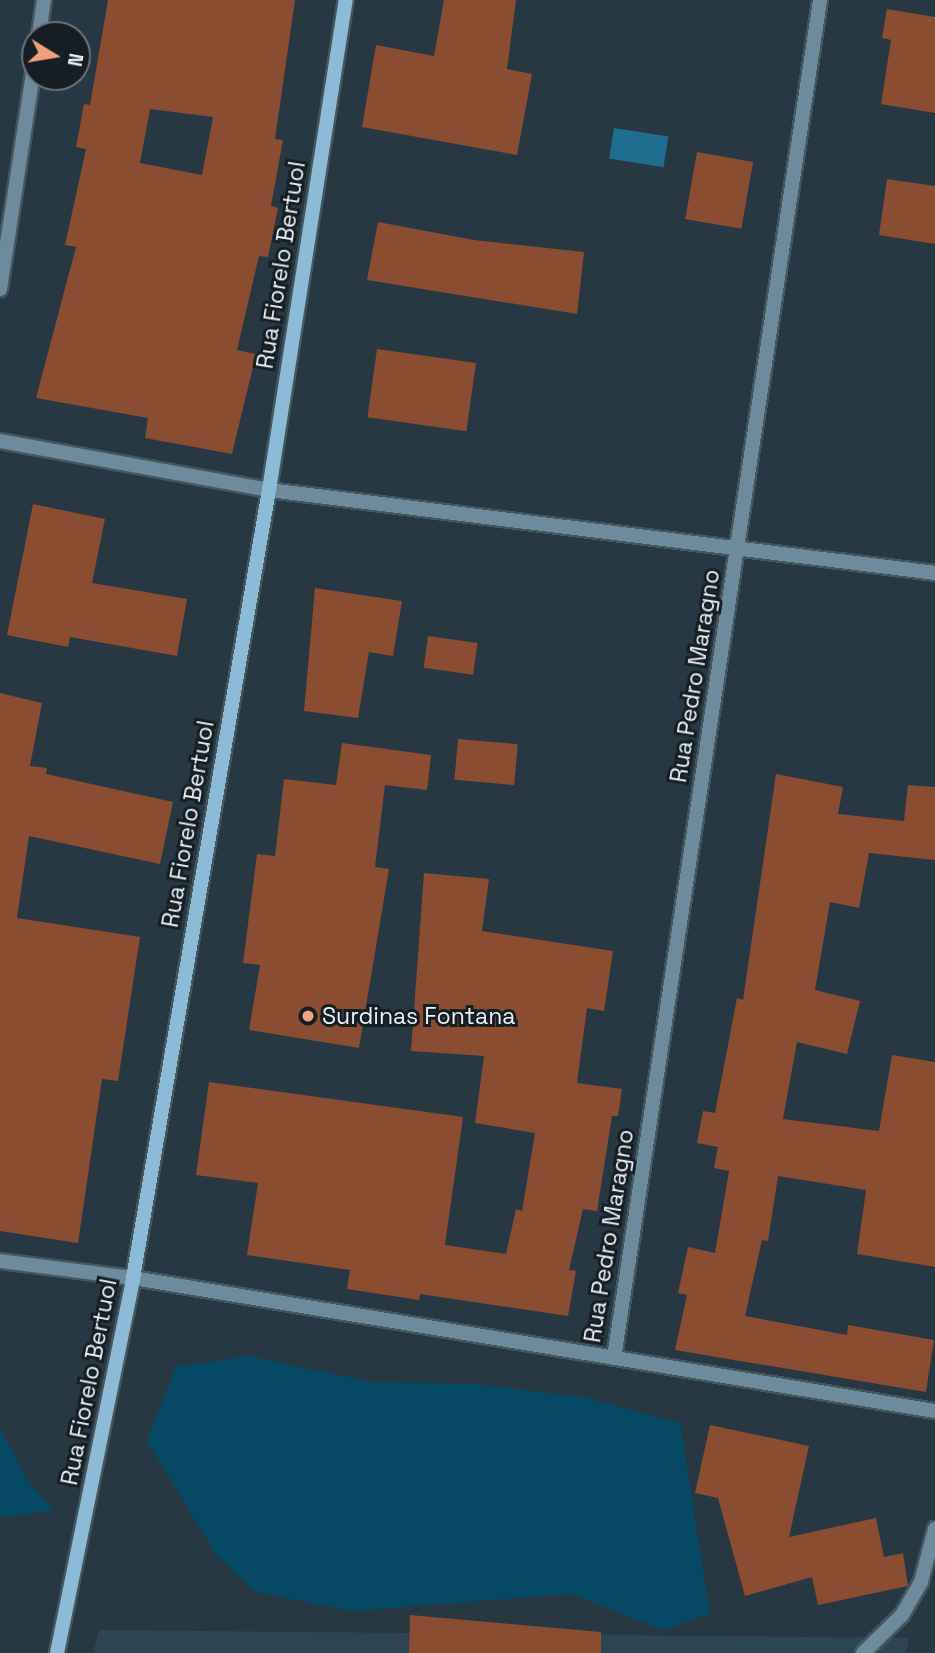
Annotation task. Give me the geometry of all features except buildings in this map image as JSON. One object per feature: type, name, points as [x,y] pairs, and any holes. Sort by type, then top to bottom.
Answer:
[{"type":"main road","name":"Rua Fiorelo Bertuol","points":[[57,1653],[132,1278],[269,490],[346,0]]},
{"type":"street","points":[[41,21],[44,0]]},
{"type":"street","name":"Rua Pedro Maragno","points":[[614,1358],[820,0]]},
{"type":"street","points":[[0,289],[30,91]]},
{"type":"street","points":[[0,441],[269,490],[935,573]]},
{"type":"street","points":[[0,1261],[132,1278],[935,1411]]},
{"type":"street","points":[[863,1653],[902,1615],[921,1582],[935,1529]]},
{"type":"shaded area","points":[[614,128],[668,137],[663,167],[609,159]]},
{"type":"shaded area","points":[[248,1356],[372,1382],[479,1384],[587,1398],[680,1423],[710,1614],[663,1630],[571,1594],[352,1611],[255,1592],[215,1553],[147,1441],[176,1367]]},
{"type":"shaded area","points":[[0,1428],[27,1479],[54,1511],[0,1517]]},
{"type":"shaded area","points":[[99,1630],[909,1638],[906,1653],[93,1653]]},
{"type":"place","name":"Surdinas Fontana","points":[[308,1016]]}]
